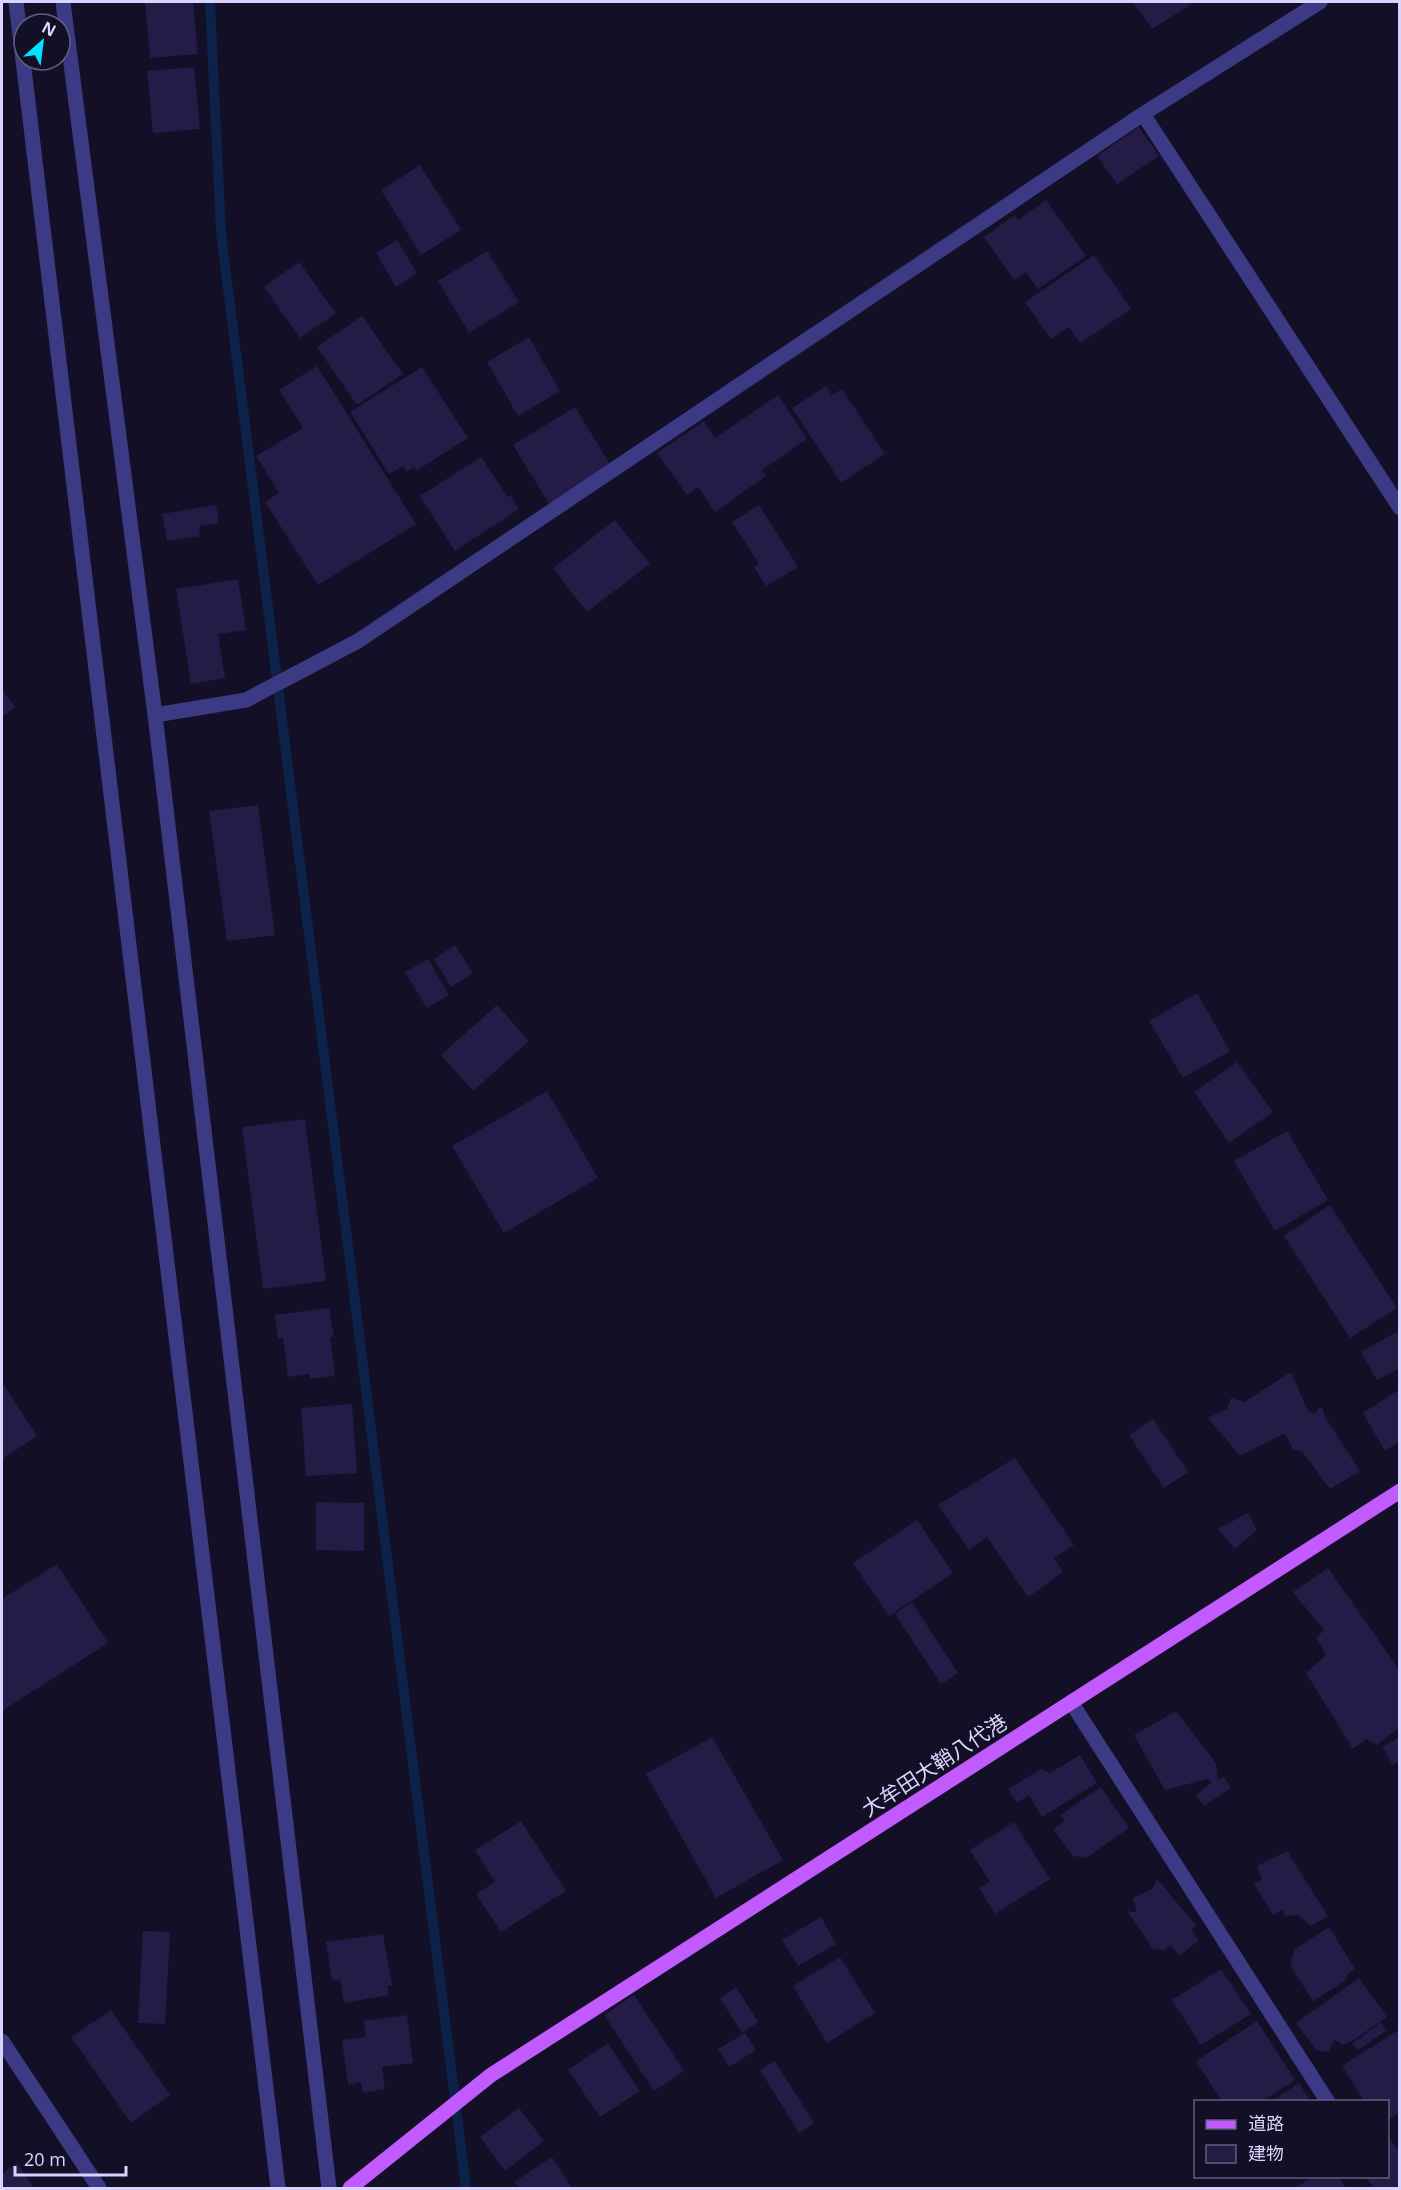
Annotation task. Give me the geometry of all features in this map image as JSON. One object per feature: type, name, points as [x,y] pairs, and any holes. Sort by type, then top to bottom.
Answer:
[{"type":"main road","name":"大牟田大鞘八代港","points":[[350,2188],[401,2150],[491,2075],[1400,1491]]},
{"type":"street","points":[[16,2],[278,2188]]},
{"type":"street","points":[[63,2],[155,715],[329,2188]]},
{"type":"street","points":[[155,715],[246,700],[358,641],[1143,114],[1320,2]]},
{"type":"street","points":[[1143,114],[1400,508]]},
{"type":"street","points":[[1071,1702],[1327,2100]]},
{"type":"street","points":[[2,2041],[99,2188]]},
{"type":"building","points":[[145,2],[193,2],[198,54],[150,58]]},
{"type":"building","points":[[1133,2],[1195,2],[1152,29]]},
{"type":"building","points":[[194,67],[200,129],[153,133],[147,71]]},
{"type":"building","points":[[1139,127],[1159,156],[1117,184],[1097,156]]},
{"type":"building","points":[[420,165],[461,230],[421,255],[381,190]]},
{"type":"building","points":[[1046,200],[1086,256],[1038,289],[1026,272],[1014,280],[984,237],[1015,215],[1018,220]]},
{"type":"building","points":[[397,240],[417,273],[396,287],[376,253]]},
{"type":"building","points":[[487,251],[519,302],[469,333],[438,281]]},
{"type":"building","points":[[1094,255],[1131,309],[1080,343],[1069,327],[1051,339],[1025,302]]},
{"type":"building","points":[[299,262],[336,313],[300,338],[264,287]]},
{"type":"building","points":[[362,316],[403,374],[357,405],[317,347]]},
{"type":"building","points":[[529,337],[560,391],[518,416],[487,362]]},
{"type":"building","points":[[317,366],[416,524],[318,585],[265,502],[279,493],[256,456],[303,428],[279,390]]},
{"type":"building","points":[[422,367],[468,438],[416,471],[414,467],[407,472],[403,466],[389,474],[350,412]]},
{"type":"building","points":[[826,386],[832,395],[842,389],[885,454],[841,483],[792,408]]},
{"type":"building","points":[[778,395],[807,439],[762,470],[766,476],[715,512],[698,487],[687,495],[657,453],[704,421],[715,438]]},
{"type":"building","points":[[575,407],[613,469],[551,507],[513,445]]},
{"type":"building","points":[[481,457],[508,497],[510,495],[519,509],[455,551],[420,496]]},
{"type":"building","points":[[216,505],[219,523],[199,526],[200,536],[167,541],[162,514]]},
{"type":"building","points":[[759,505],[798,567],[766,586],[754,567],[759,564],[732,522]]},
{"type":"building","points":[[615,520],[650,564],[587,612],[553,568]]},
{"type":"building","points":[[238,579],[246,630],[218,634],[225,678],[191,684],[176,589]]},
{"type":"building","points":[[2,689],[15,707],[2,717]]},
{"type":"building","points":[[258,805],[275,935],[227,941],[209,811]]},
{"type":"building","points":[[455,945],[473,973],[451,987],[434,959]]},
{"type":"building","points":[[428,959],[449,995],[427,1008],[405,972]]},
{"type":"building","points":[[1197,993],[1230,1051],[1183,1078],[1149,1021]]},
{"type":"building","points":[[497,1005],[529,1041],[473,1091],[441,1055]]},
{"type":"building","points":[[1237,1062],[1273,1112],[1229,1143],[1194,1092]]},
{"type":"building","points":[[547,1091],[598,1178],[504,1233],[452,1146]]},
{"type":"building","points":[[305,1119],[326,1281],[263,1289],[242,1127]]},
{"type":"building","points":[[1287,1131],[1328,1200],[1275,1231],[1234,1161]]},
{"type":"building","points":[[1330,1205],[1397,1308],[1350,1338],[1284,1236]]},
{"type":"building","points":[[329,1308],[334,1337],[330,1337],[335,1376],[310,1379],[309,1374],[288,1377],[283,1338],[278,1339],[275,1315]]},
{"type":"building","points":[[1400,1330],[1400,1368],[1377,1380],[1361,1352]]},
{"type":"building","points":[[1291,1372],[1308,1411],[1315,1414],[1319,1407],[1323,1409],[1325,1417],[1360,1471],[1330,1489],[1302,1451],[1293,1449],[1285,1433],[1240,1456],[1208,1418],[1227,1409],[1231,1398],[1244,1402]]},
{"type":"building","points":[[2,1382],[37,1436],[2,1459]]},
{"type":"building","points":[[1400,1389],[1400,1441],[1385,1451],[1363,1413]]},
{"type":"building","points":[[352,1404],[357,1473],[306,1476],[301,1408]]},
{"type":"building","points":[[1153,1419],[1188,1472],[1164,1488],[1129,1435]]},
{"type":"building","points":[[1015,1458],[1074,1545],[1054,1558],[1063,1572],[1028,1597],[987,1537],[969,1550],[938,1505]]},
{"type":"building","points":[[316,1502],[364,1503],[364,1551],[316,1550]]},
{"type":"building","points":[[1248,1513],[1257,1530],[1235,1549],[1218,1529]]},
{"type":"building","points":[[917,1520],[953,1573],[889,1616],[853,1563]]},
{"type":"building","points":[[57,1564],[108,1643],[2,1711],[2,1599]]},
{"type":"building","points":[[1328,1568],[1400,1671],[1400,1727],[1377,1745],[1366,1739],[1353,1749],[1306,1673],[1326,1655],[1316,1638],[1324,1630],[1293,1592]]},
{"type":"building","points":[[912,1602],[958,1673],[941,1684],[895,1614]]},
{"type":"building","points":[[1176,1711],[1216,1763],[1218,1780],[1224,1777],[1231,1788],[1204,1806],[1196,1795],[1212,1782],[1207,1779],[1165,1790],[1134,1735]]},
{"type":"building","points":[[712,1737],[783,1860],[716,1898],[646,1774]]},
{"type":"building","points":[[1400,1737],[1400,1760],[1393,1765],[1382,1747]]},
{"type":"building","points":[[1080,1755],[1097,1783],[1042,1817],[1029,1795],[1017,1803],[1008,1789],[1041,1769],[1050,1773]]},
{"type":"building","points":[[1101,1787],[1129,1828],[1086,1858],[1073,1856],[1053,1829],[1065,1821],[1060,1815]]},
{"type":"building","points":[[521,1821],[566,1891],[501,1932],[476,1894],[495,1882],[475,1850]]},
{"type":"building","points":[[1014,1822],[1050,1879],[995,1914],[979,1888],[990,1882],[970,1850]]},
{"type":"building","points":[[1287,1851],[1328,1916],[1311,1926],[1298,1915],[1285,1916],[1283,1910],[1273,1915],[1254,1884],[1262,1879],[1257,1866]]},
{"type":"building","points":[[1157,1879],[1196,1925],[1191,1930],[1199,1940],[1180,1956],[1170,1945],[1165,1950],[1153,1949],[1128,1912],[1137,1912],[1133,1898],[1152,1889]]},
{"type":"building","points":[[821,1917],[836,1944],[798,1966],[782,1940]]},
{"type":"building","points":[[1329,1927],[1355,1969],[1348,1973],[1345,1981],[1313,2001],[1290,1965],[1295,1949]]},
{"type":"building","points":[[143,1931],[170,1932],[165,2024],[138,2023]]},
{"type":"building","points":[[383,1934],[392,1985],[387,1986],[389,1995],[344,2003],[340,1979],[332,1980],[326,1942]]},
{"type":"building","points":[[840,1957],[875,2013],[827,2043],[793,1986]]},
{"type":"building","points":[[1221,1969],[1251,2014],[1201,2045],[1172,2000]]},
{"type":"building","points":[[1359,1978],[1387,2017],[1354,2040],[1343,2045],[1335,2040],[1328,2052],[1316,2050],[1296,2023]]},
{"type":"building","points":[[736,1987],[758,2022],[742,2033],[720,1998]]},
{"type":"building","points":[[634,1995],[684,2071],[654,2091],[604,2015]]},
{"type":"building","points":[[111,2010],[170,2095],[131,2123],[71,2037]]},
{"type":"building","points":[[407,2015],[413,2063],[382,2067],[385,2089],[363,2093],[361,2082],[348,2085],[342,2040],[366,2037],[364,2021]]},
{"type":"building","points":[[1257,2021],[1295,2080],[1264,2100],[1221,2100],[1196,2061]]},
{"type":"building","points":[[1381,2022],[1387,2030],[1358,2050],[1352,2044]]},
{"type":"building","points":[[1400,2029],[1400,2112],[1389,2119],[1389,2100],[1364,2100],[1342,2066]]},
{"type":"building","points":[[745,2033],[756,2050],[729,2067],[718,2049]]},
{"type":"building","points":[[608,2043],[640,2091],[600,2117],[568,2070]]},
{"type":"building","points":[[775,2061],[814,2123],[799,2133],[760,2070]]},
{"type":"building","points":[[1299,2083],[1310,2100],[1273,2100]]},
{"type":"building","points":[[519,2108],[544,2141],[505,2171],[480,2137]]},
{"type":"building","points":[[1389,2138],[1400,2153],[1400,2188],[1374,2188],[1366,2178],[1389,2178]]},
{"type":"building","points":[[552,2157],[572,2188],[519,2188],[514,2182]]},
{"type":"building","points":[[17,2163],[34,2188],[2,2188],[2,2174]]},
{"type":"building","points":[[1311,2178],[1339,2178],[1346,2188],[1295,2188]]},
{"type":"waterway","points":[[210,2],[221,233],[466,2188]]}]
